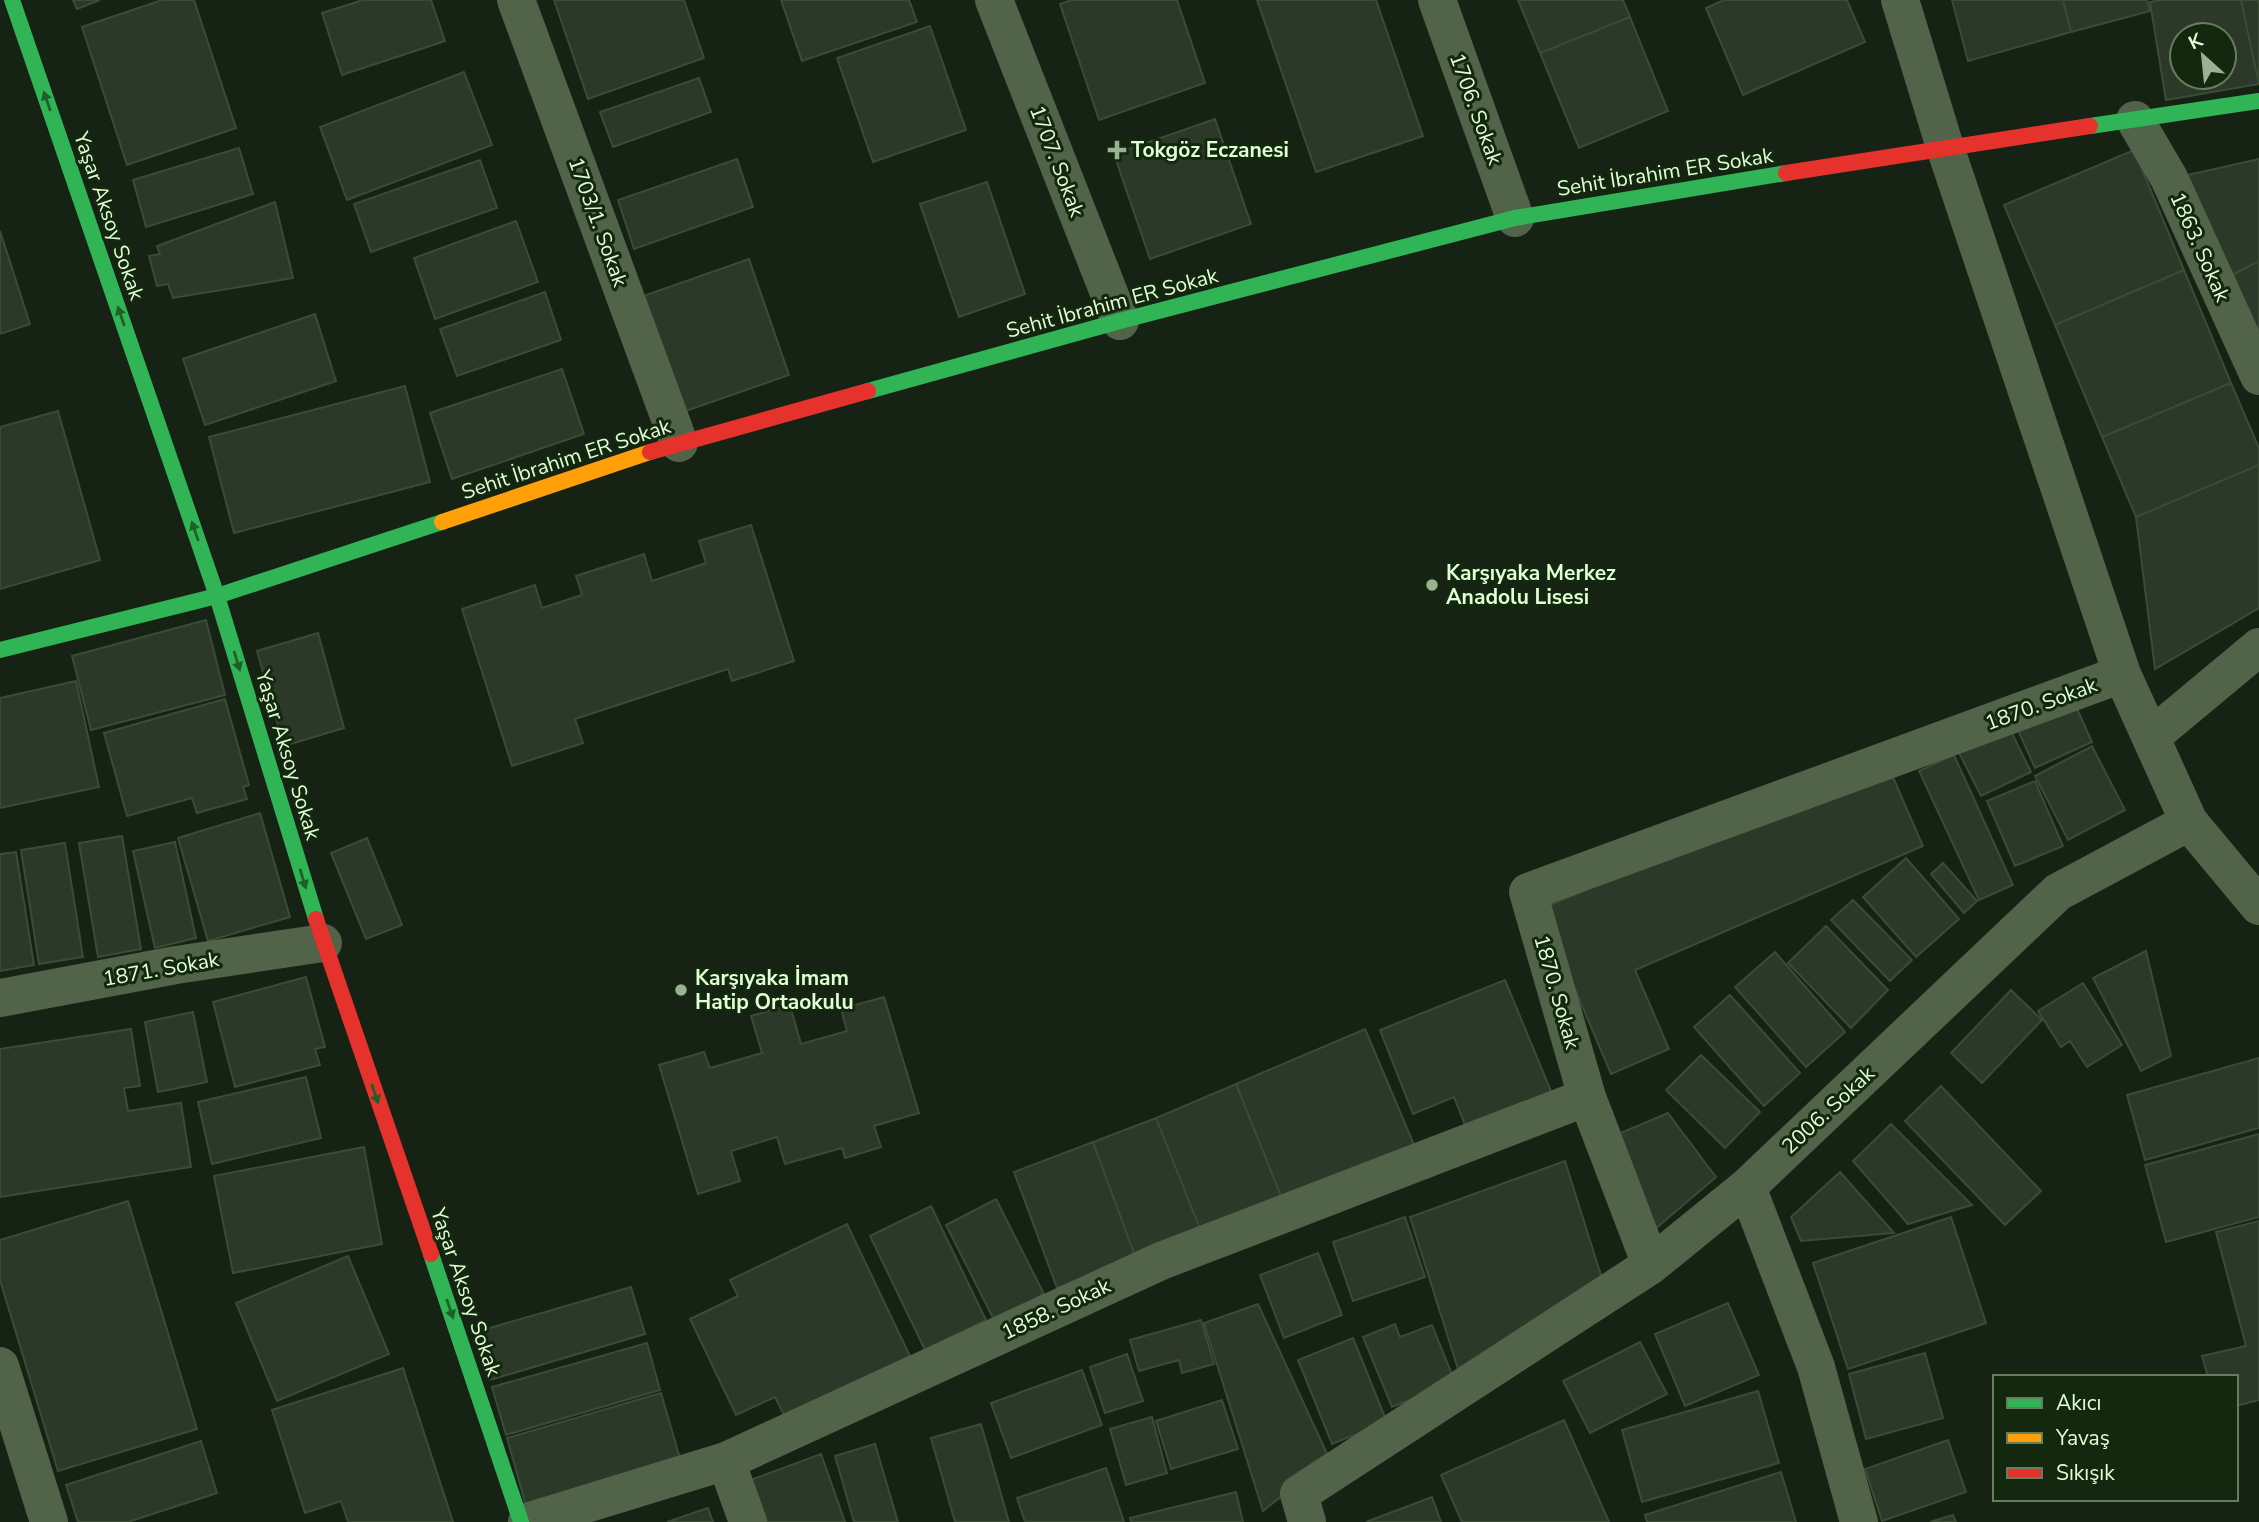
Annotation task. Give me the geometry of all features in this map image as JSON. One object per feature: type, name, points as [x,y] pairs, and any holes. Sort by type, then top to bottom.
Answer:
[{"type":"street","name":"Yaşar Aksoy Sokak","points":[[12,0],[218,596],[323,943],[521,1522]]},
{"type":"street","name":"1703/1. Sokak","points":[[516,0],[680,443]]},
{"type":"street","name":"1707. Sokak","points":[[994,0],[1120,321]]},
{"type":"street","name":"1706. Sokak","points":[[1437,0],[1515,218]]},
{"type":"street","points":[[1900,0],[1945,147],[2122,674],[2189,822],[2259,906]]},
{"type":"street","name":"Sehit İbrahim ER Sokak","points":[[0,650],[218,596],[680,443],[1120,321],[1515,218],[1945,147],[2259,100]]},
{"type":"street","name":"1863. Sokak","points":[[2135,120],[2169,178],[2259,376]]},
{"type":"street","points":[[2151,737],[2259,647]]},
{"type":"street","name":"1870. Sokak","points":[[1651,1265],[1587,1097],[1528,892],[2122,674]]},
{"type":"street","name":"2006. Sokak","points":[[1651,1265],[1747,1187],[2058,892],[2189,822]]},
{"type":"street","name":"1871. Sokak","points":[[0,998],[176,965],[323,943]]},
{"type":"street","name":"1858. Sokak","points":[[527,1522],[726,1461],[1161,1261],[1587,1097]]},
{"type":"street","points":[[1747,1187],[1816,1367],[1859,1522]]},
{"type":"street","points":[[1307,1522],[1299,1494],[1651,1265]]},
{"type":"street","points":[[0,1366],[49,1522]]},
{"type":"street","points":[[726,1461],[748,1522]]},
{"type":"building","points":[[73,0],[100,0],[77,9]]},
{"type":"building","points":[[162,0],[194,0],[236,128],[127,165],[82,27]]},
{"type":"building","points":[[363,0],[431,0],[445,41],[342,75],[322,13]]},
{"type":"building","points":[[554,0],[684,0],[704,58],[588,99]]},
{"type":"building","points":[[781,0],[909,0],[917,22],[802,61]]},
{"type":"building","points":[[1072,0],[1177,0],[1205,83],[1099,120],[1060,4]]},
{"type":"building","points":[[1257,0],[1376,0],[1423,136],[1316,172]]},
{"type":"building","points":[[1518,0],[1623,0],[1630,17],[1540,53]]},
{"type":"building","points":[[1724,0],[1847,0],[1865,42],[1743,95],[1706,8]]},
{"type":"building","points":[[1952,0],[2063,0],[2071,32],[1968,61]]},
{"type":"building","points":[[2063,0],[2147,0],[2150,11],[2071,32]]},
{"type":"building","points":[[2241,0],[2259,84],[2238,88],[2238,21],[2168,21],[2168,91],[2218,91],[2166,100],[2150,2]]},
{"type":"building","points":[[2241,0],[2259,0],[2259,84]]},
{"type":"building","points":[[1630,17],[1668,111],[1579,148],[1540,53]]},
{"type":"building","points":[[930,26],[966,130],[873,162],[837,58]]},
{"type":"building","points":[[464,72],[492,145],[347,200],[320,127]]},
{"type":"building","points":[[699,78],[711,112],[613,147],[600,112]]},
{"type":"building","points":[[1215,119],[1251,224],[1150,259],[1114,154]]},
{"type":"building","points":[[239,148],[253,194],[146,227],[133,180]]},
{"type":"building","points":[[2134,150],[2184,270],[2055,325],[2004,205]]},
{"type":"building","points":[[737,159],[753,207],[634,249],[618,200]]},
{"type":"building","points":[[2259,159],[2259,261],[2228,277],[2179,177]]},
{"type":"building","points":[[480,160],[497,208],[371,252],[354,204]]},
{"type":"building","points":[[987,182],[1025,294],[959,317],[920,204]]},
{"type":"building","points":[[275,202],[293,278],[173,298],[168,284],[157,286],[149,256],[160,254],[157,246]]},
{"type":"building","points":[[516,221],[538,282],[435,319],[414,258]]},
{"type":"building","points":[[0,231],[30,324],[0,334]]},
{"type":"building","points":[[749,259],[789,375],[683,412],[643,296]]},
{"type":"building","points":[[2259,261],[2259,340],[2228,277]]},
{"type":"building","points":[[2184,270],[2231,383],[2102,437],[2055,325]]},
{"type":"building","points":[[545,292],[561,340],[457,376],[440,329]]},
{"type":"building","points":[[315,314],[336,381],[205,425],[183,359]]},
{"type":"building","points":[[562,369],[584,434],[452,479],[430,413]]},
{"type":"building","points":[[2231,383],[2259,448],[2259,465],[2136,517],[2102,437]]},
{"type":"building","points":[[405,386],[430,482],[234,533],[209,437]]},
{"type":"building","points":[[58,411],[100,560],[0,589],[0,427]]},
{"type":"building","points":[[2259,465],[2259,608],[2155,669],[2136,517]]},
{"type":"building","points":[[751,525],[794,661],[732,681],[728,669],[575,719],[583,743],[512,766],[462,609],[535,585],[542,608],[582,595],[576,576],[644,554],[652,581],[706,563],[699,541]]},
{"type":"building","points":[[206,620],[225,695],[91,730],[72,656]]},
{"type":"building","points":[[318,633],[344,728],[284,746],[257,651]]},
{"type":"building","points":[[76,681],[99,787],[0,808],[0,698]]},
{"type":"building","points":[[225,699],[249,785],[243,787],[247,799],[197,813],[192,798],[127,816],[104,733]]},
{"type":"building","points":[[2074,702],[2092,742],[2035,768],[2017,728]]},
{"type":"building","points":[[2005,719],[2031,772],[1981,796],[1955,745]]},
{"type":"building","points":[[2092,746],[2125,810],[2068,840],[2035,776]]},
{"type":"building","points":[[1954,755],[2013,885],[1979,900],[1919,771]]},
{"type":"building","points":[[1886,761],[1923,846],[1635,970],[1669,1049],[1611,1074],[1541,909]]},
{"type":"building","points":[[2035,781],[2063,846],[2015,866],[1987,801]]},
{"type":"building","points":[[260,813],[290,917],[208,941],[178,838]]},
{"type":"building","points":[[122,836],[141,949],[98,957],[79,843]]},
{"type":"building","points":[[367,838],[402,925],[366,939],[331,853]]},
{"type":"building","points":[[175,842],[196,938],[155,948],[133,851]]},
{"type":"building","points":[[65,843],[83,957],[39,964],[21,850]]},
{"type":"building","points":[[16,852],[34,965],[0,971],[0,854]]},
{"type":"building","points":[[1906,858],[1959,919],[1916,957],[1863,897]]},
{"type":"building","points":[[1943,863],[1977,901],[1964,913],[1931,874]]},
{"type":"building","points":[[1853,900],[1912,960],[1890,981],[1831,920]]},
{"type":"building","points":[[1826,926],[1888,990],[1851,1028],[1788,963]]},
{"type":"building","points":[[2146,951],[2171,1056],[2141,1071],[2093,978]]},
{"type":"building","points":[[1775,952],[1845,1032],[1806,1067],[1735,987]]},
{"type":"building","points":[[306,977],[325,1047],[315,1049],[320,1065],[235,1087],[213,1002]]},
{"type":"building","points":[[1505,980],[1553,1096],[1467,1130],[1454,1097],[1413,1114],[1380,1030]]},
{"type":"building","points":[[2083,983],[2122,1045],[2087,1067],[2070,1041],[2061,1047],[2038,1011]]},
{"type":"building","points":[[2011,990],[2042,1020],[1982,1083],[1951,1053]]},
{"type":"building","points":[[1730,995],[1800,1073],[1764,1106],[1694,1027]]},
{"type":"building","points":[[884,997],[919,1113],[874,1126],[881,1147],[845,1158],[842,1148],[785,1164],[777,1137],[731,1151],[740,1181],[698,1194],[659,1065],[704,1052],[710,1068],[762,1053],[751,1016],[790,1005],[801,1044],[847,1031],[841,1009]]},
{"type":"building","points":[[193,1012],[207,1082],[158,1092],[145,1022]]},
{"type":"building","points":[[131,1029],[140,1086],[124,1088],[128,1111],[181,1103],[191,1167],[0,1197],[0,1049]]},
{"type":"building","points":[[1365,1029],[1415,1147],[1283,1201],[1236,1084]]},
{"type":"building","points":[[1701,1055],[1760,1112],[1725,1148],[1666,1090]]},
{"type":"building","points":[[2259,1058],[2259,1128],[2145,1160],[2127,1095]]},
{"type":"building","points":[[306,1077],[321,1138],[212,1164],[198,1102]]},
{"type":"building","points":[[1236,1084],[1283,1201],[1202,1234],[1156,1118]]},
{"type":"building","points":[[1941,1086],[2041,1191],[2005,1225],[1905,1121]]},
{"type":"building","points":[[1668,1113],[1716,1177],[1648,1235],[1611,1137]]},
{"type":"building","points":[[1156,1118],[1202,1234],[1136,1259],[1093,1142]]},
{"type":"building","points":[[1891,1124],[1972,1205],[1908,1224],[1853,1161]]},
{"type":"building","points":[[2259,1134],[2259,1217],[2166,1242],[2145,1165]]},
{"type":"building","points":[[1093,1142],[1136,1259],[1057,1288],[1014,1172]]},
{"type":"building","points":[[364,1147],[382,1244],[233,1273],[214,1176]]},
{"type":"building","points":[[1565,1161],[1605,1288],[1458,1369],[1410,1217]]},
{"type":"building","points":[[1840,1172],[1894,1233],[1801,1241],[1791,1217]]},
{"type":"building","points":[[996,1199],[1044,1294],[994,1320],[946,1225]]},
{"type":"building","points":[[128,1201],[197,1429],[58,1471],[0,1280],[0,1240]]},
{"type":"building","points":[[931,1206],[986,1320],[925,1350],[870,1236]]},
{"type":"building","points":[[1405,1217],[1425,1277],[1353,1301],[1333,1242]]},
{"type":"building","points":[[1951,1217],[1986,1323],[1848,1369],[1813,1263]]},
{"type":"building","points":[[2259,1221],[2259,1400],[2238,1405],[2238,1375],[2207,1375],[2202,1356],[2246,1346],[2216,1232]]},
{"type":"building","points":[[847,1224],[910,1356],[784,1415],[775,1397],[736,1415],[690,1319],[738,1296],[730,1280]]},
{"type":"building","points":[[1318,1253],[1342,1315],[1284,1338],[1260,1275]]},
{"type":"building","points":[[348,1256],[389,1354],[277,1401],[236,1303]]},
{"type":"building","points":[[631,1287],[645,1334],[490,1380],[476,1332]]},
{"type":"building","points":[[1728,1303],[1759,1375],[1685,1406],[1655,1334]]},
{"type":"building","points":[[1258,1304],[1329,1458],[1263,1511],[1204,1323]]},
{"type":"building","points":[[1201,1320],[1214,1364],[1182,1373],[1179,1360],[1139,1371],[1130,1340]]},
{"type":"building","points":[[1395,1324],[1400,1337],[1432,1325],[1455,1382],[1392,1407],[1363,1337]]},
{"type":"building","points":[[1353,1338],[1387,1422],[1332,1444],[1298,1360]]},
{"type":"building","points":[[1640,1342],[1667,1394],[1590,1433],[1563,1381]]},
{"type":"building","points":[[647,1343],[660,1390],[506,1435],[492,1387]]},
{"type":"building","points":[[1925,1353],[1943,1418],[1866,1439],[1849,1374]]},
{"type":"building","points":[[1127,1354],[1143,1401],[1105,1413],[1090,1367]]},
{"type":"building","points":[[403,1368],[453,1522],[348,1522],[341,1501],[305,1513],[272,1410]]},
{"type":"building","points":[[1082,1370],[1102,1425],[1011,1458],[991,1403]]},
{"type":"building","points":[[1758,1391],[1779,1463],[1642,1502],[1622,1430]]},
{"type":"building","points":[[661,1393],[681,1462],[526,1506],[507,1438]]},
{"type":"building","points":[[1222,1400],[1238,1449],[1171,1469],[1156,1421]]},
{"type":"building","points":[[1152,1417],[1167,1473],[1126,1485],[1110,1429]]},
{"type":"building","points":[[1564,1420],[1609,1522],[1462,1522],[1441,1475]]},
{"type":"building","points":[[981,1424],[1009,1522],[955,1522],[931,1438]]},
{"type":"building","points":[[1948,1440],[1966,1492],[1882,1521],[1865,1469]]},
{"type":"building","points":[[201,1441],[217,1493],[128,1522],[78,1522],[66,1485]]},
{"type":"building","points":[[875,1444],[898,1522],[854,1522],[835,1456]]},
{"type":"building","points":[[821,1454],[845,1522],[759,1522],[745,1482]]},
{"type":"building","points":[[1106,1468],[1124,1522],[1025,1522],[1017,1498]]},
{"type":"building","points":[[1781,1472],[1796,1522],[1647,1522],[1645,1515]]},
{"type":"building","points":[[1236,1492],[1243,1522],[1131,1522],[1130,1518]]},
{"type":"building","points":[[1432,1497],[1441,1522],[1366,1522]]},
{"type":"building","points":[[708,1508],[713,1522],[667,1522]]},
{"type":"building","points":[[1953,1515],[1956,1522],[1930,1522]]},
{"type":"traffic: fast","points":[[12,0],[217,596],[316,919]]},
{"type":"traffic: fast","points":[[2090,126],[2259,101]]},
{"type":"traffic: fast","points":[[868,391],[1120,321],[1515,218],[1786,173]]},
{"type":"traffic: fast","points":[[0,650],[217,596],[442,522]]},
{"type":"traffic: fast","points":[[431,1254],[521,1522]]},
{"type":"traffic: slow","points":[[442,522],[650,452]]},
{"type":"traffic: jam","points":[[1786,173],[2090,126]]},
{"type":"traffic: jam","points":[[650,452],[868,391]]},
{"type":"traffic: jam","points":[[316,919],[431,1254]]},
{"type":"place","name":"Tokgöz Eczanesi","points":[[1117,150]]},
{"type":"place","name":"Karşıyaka Merkez Anadolu Lisesi","points":[[1432,585]]},
{"type":"place","name":"Karşıyaka İmam Hatip Ortaokulu","points":[[681,990]]}]
